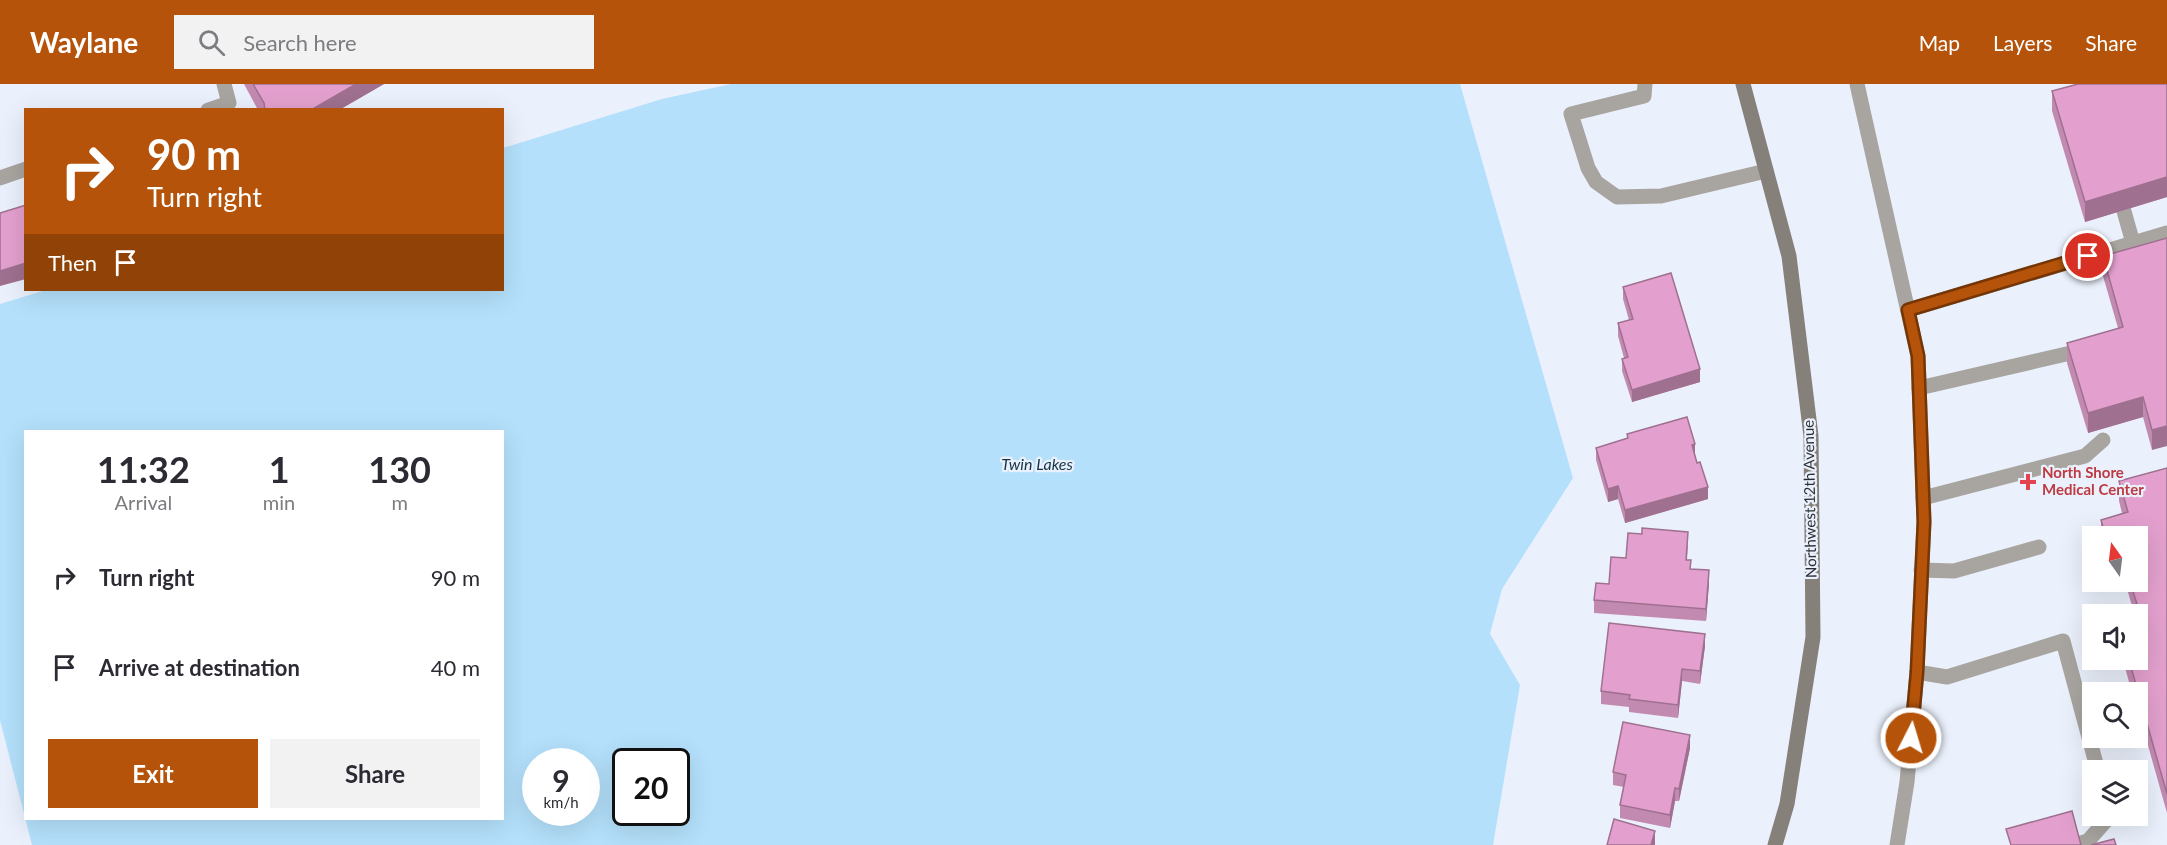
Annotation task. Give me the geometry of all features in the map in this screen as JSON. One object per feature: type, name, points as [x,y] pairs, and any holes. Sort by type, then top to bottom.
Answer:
[{"type":"street","name":"Northwest 12th Avenue","points":[[1743,84],[1789,256],[1811,448],[1813,637],[1787,804],[1775,845]]},
{"type":"lane","points":[[214,108],[229,103],[224,84]]},
{"type":"lane","points":[[1645,84],[1644,96],[1571,114],[1588,168],[1596,182],[1617,196],[1661,196],[1766,171]]},
{"type":"lane","points":[[1857,84],[1918,356],[1923,498],[1917,672],[1907,782],[1897,845]]},
{"type":"lane","points":[[0,178],[24,170]]},
{"type":"lane","points":[[2114,177],[2133,243]]},
{"type":"lane","points":[[1908,310],[2167,232]]},
{"type":"lane","points":[[1919,388],[2075,352]]},
{"type":"lane","points":[[1923,498],[2085,456],[2103,440]]},
{"type":"lane","points":[[1921,570],[1954,571],[2039,547]]},
{"type":"lane","points":[[1917,672],[1947,677],[2063,641],[2095,760]]},
{"type":"lane","points":[[2073,845],[2088,841],[2101,826]]},
{"type":"water","name":"Twin Lakes","points":[[731,84],[1460,84],[1573,478],[1502,589],[1490,634],[1520,685],[1493,845],[32,845],[26,820],[504,820],[504,430],[24,430],[24,814],[0,720],[0,304],[43,291],[504,291],[504,148],[662,99]]},
{"type":"building","points":[[253,84],[356,84],[314,108],[265,108]]},
{"type":"building","points":[[2078,84],[2167,84],[2167,177],[2085,202],[2052,91]]},
{"type":"building","points":[[24,206],[24,264],[0,271],[0,213]]},
{"type":"building","points":[[2167,238],[2167,426],[2152,430],[2143,397],[2088,413],[2067,343],[2123,327],[2103,256]]},
{"type":"building","points":[[1671,273],[1700,369],[1632,390],[1622,359],[1628,357],[1618,323],[1633,319],[1623,287]]},
{"type":"building","points":[[1687,417],[1695,444],[1692,445],[1697,463],[1700,462],[1708,487],[1625,510],[1618,486],[1608,489],[1596,448],[1628,438],[1627,434]]},
{"type":"building","points":[[2167,468],[2167,794],[2148,727],[2148,682],[2135,682],[2132,670],[2148,670],[2148,604],[2137,604],[2133,592],[2148,592],[2148,526],[2103,526],[2101,520],[2128,512],[2119,481]]},
{"type":"building","points":[[1642,528],[1688,532],[1686,560],[1691,560],[1690,569],[1709,570],[1706,609],[1594,600],[1596,583],[1609,584],[1611,557],[1626,558],[1628,533],[1642,534]]},
{"type":"building","points":[[1609,623],[1705,634],[1700,671],[1682,669],[1678,705],[1629,699],[1630,695],[1601,691]]},
{"type":"building","points":[[1623,722],[1690,735],[1679,789],[1675,788],[1670,815],[1620,805],[1626,775],[1613,772]]},
{"type":"building","points":[[2072,811],[2081,845],[2011,845],[2006,829]]},
{"type":"building","points":[[1614,819],[1655,831],[1651,845],[1607,845]]},
{"type":"building","points":[[2114,839],[2116,845],[2091,845]]},
{"type":"place","name":"North Shore Medical Center","points":[[2028,482]]},
{"type":"route","points":[[1911,738],[1917,672],[1924,522],[1918,356],[1908,310],[2088,256]]}]
